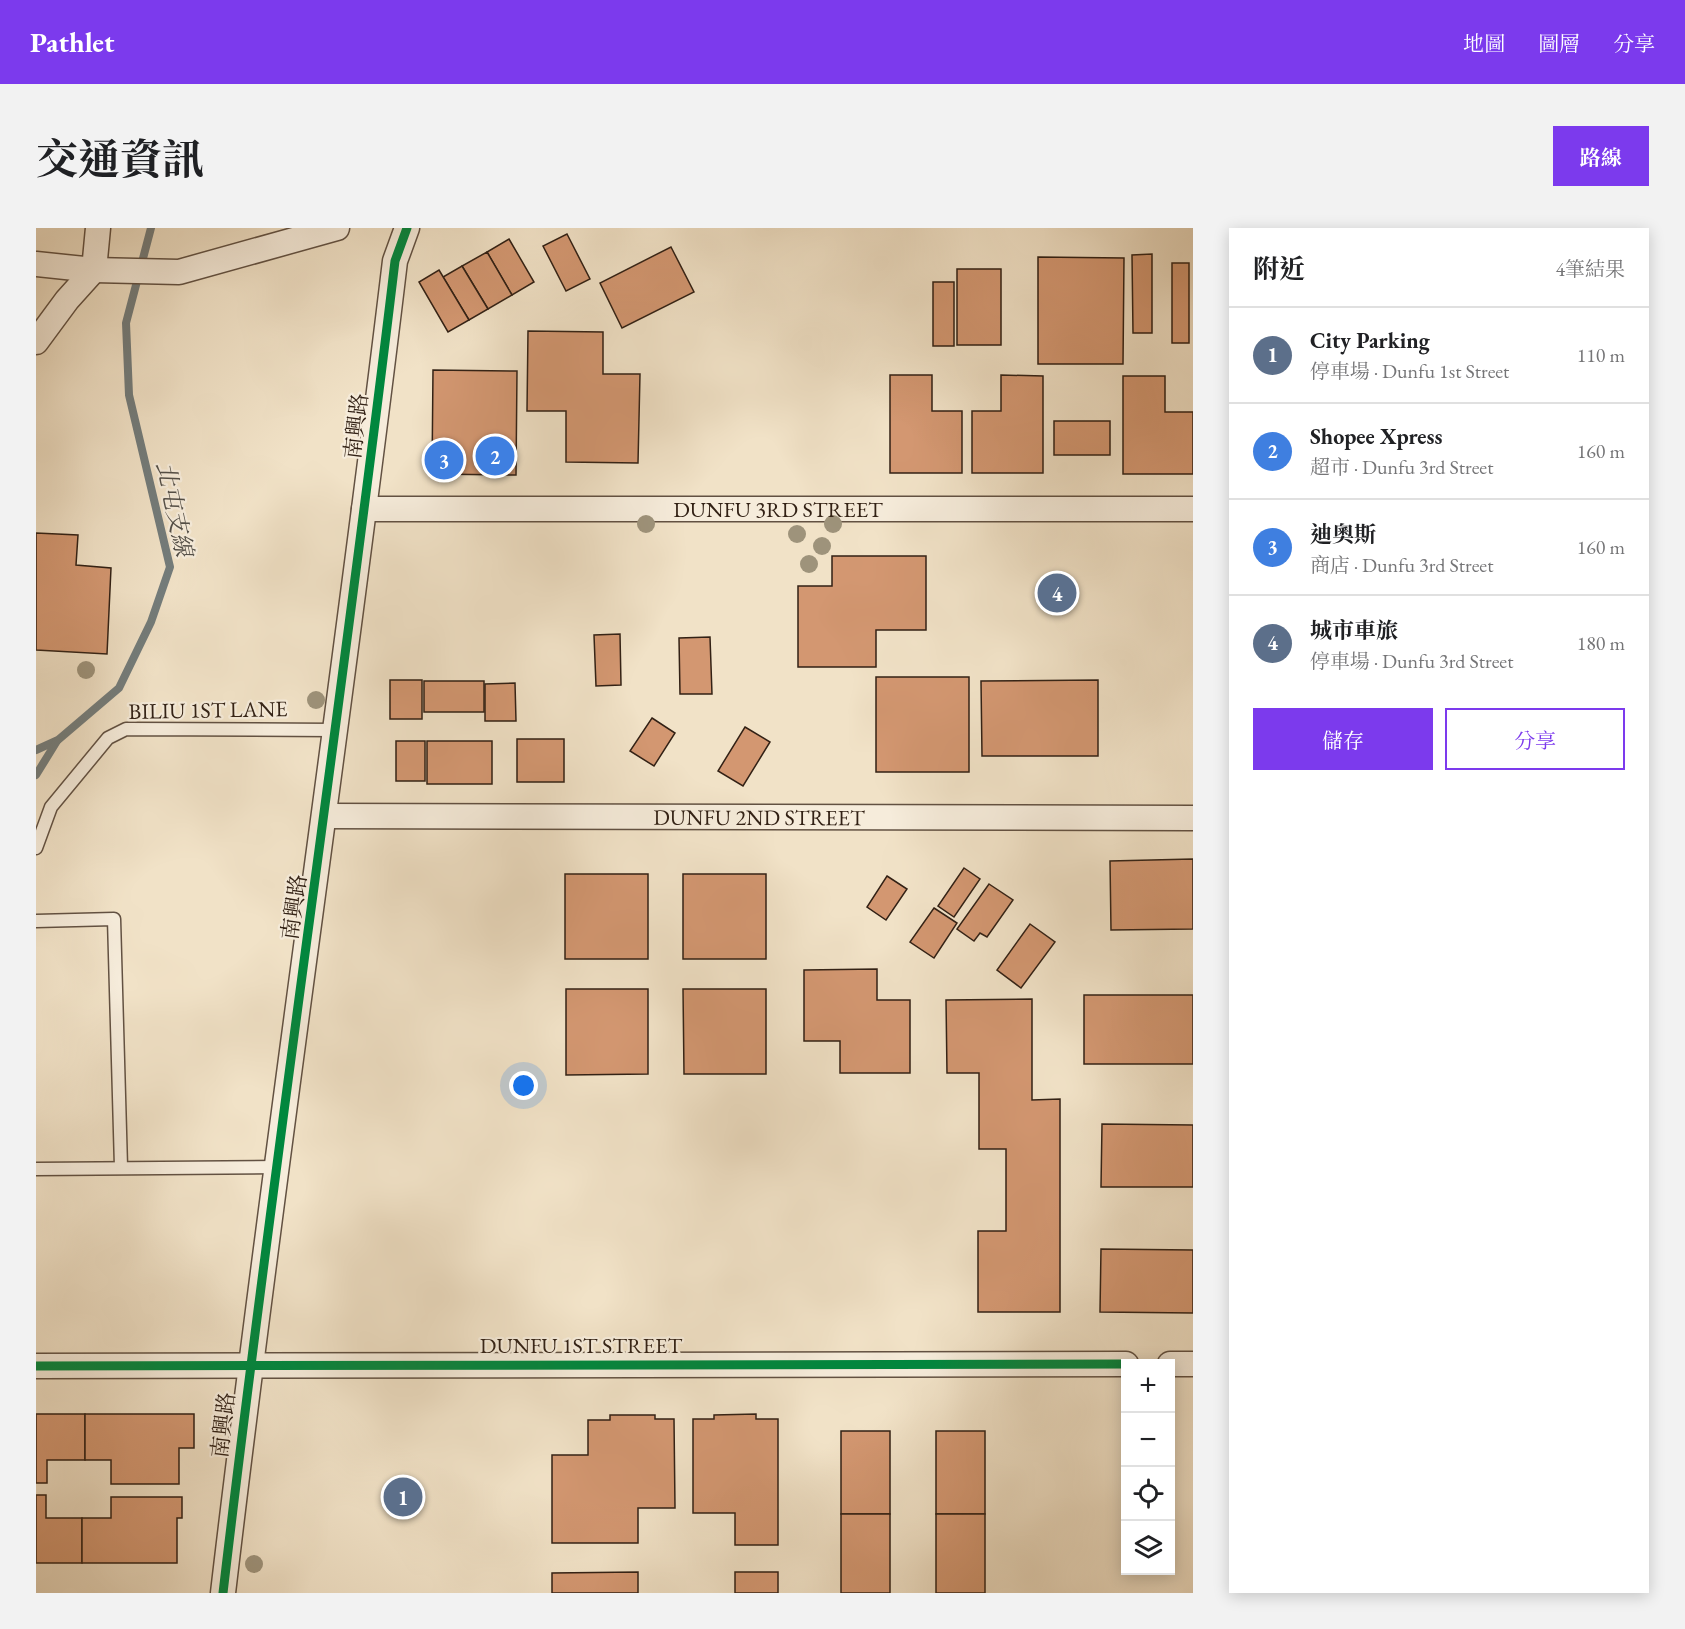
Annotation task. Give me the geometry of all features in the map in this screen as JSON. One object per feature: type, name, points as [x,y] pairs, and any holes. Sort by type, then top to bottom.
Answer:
[{"type":"street","points":[[36,342],[66,300],[94,270],[98,228]]},
{"type":"street","points":[[36,264],[94,270],[178,272],[337,228]]},
{"type":"street","name":"南興路","points":[[223,1593],[250,1365],[325,816],[395,261],[407,228]]},
{"type":"street","name":"DUNFU 3RD STREET","points":[[364,509],[1193,509]]},
{"type":"street","name":"DUNFU 2ND STREET","points":[[325,816],[1193,818]]},
{"type":"street","name":"DUNFU 1ST STREET","points":[[36,1366],[1121,1364]]},
{"type":"street","points":[[1175,1364],[1193,1364]]},
{"type":"lane","name":"BILIU 1ST LANE","points":[[36,848],[51,807],[108,738],[126,729],[335,730]]},
{"type":"lane","points":[[36,921],[114,919],[120,1167]]},
{"type":"lane","points":[[36,1168],[278,1167]]},
{"type":"building","points":[[567,234],[590,279],[566,291],[543,246]]},
{"type":"building","points":[[509,239],[534,282],[512,295],[487,252]]},
{"type":"building","points":[[671,247],[694,292],[622,328],[600,283]]},
{"type":"building","points":[[487,252],[512,295],[488,309],[462,266]]},
{"type":"building","points":[[1152,254],[1152,333],[1133,333],[1132,255]]},
{"type":"building","points":[[1038,257],[1124,258],[1123,364],[1038,364]]},
{"type":"building","points":[[1172,263],[1189,263],[1189,343],[1172,343]]},
{"type":"building","points":[[462,266],[488,309],[469,320],[443,277]]},
{"type":"building","points":[[957,269],[1001,269],[1001,345],[957,345]]},
{"type":"building","points":[[439,270],[469,320],[448,332],[419,282]]},
{"type":"building","points":[[933,282],[954,282],[954,346],[933,346]]},
{"type":"building","points":[[528,331],[603,332],[603,374],[640,374],[638,463],[566,462],[566,411],[527,411]]},
{"type":"building","points":[[433,370],[517,371],[516,475],[432,474]]},
{"type":"building","points":[[890,375],[932,375],[932,411],[962,411],[962,473],[890,473]]},
{"type":"building","points":[[1001,375],[1043,376],[1043,473],[972,473],[972,411],[1001,411]]},
{"type":"building","points":[[1123,376],[1165,376],[1165,412],[1193,412],[1193,474],[1123,474]]},
{"type":"building","points":[[1054,421],[1110,421],[1110,455],[1054,455]]},
{"type":"building","points":[[36,533],[78,535],[76,565],[111,568],[107,654],[36,650]]},
{"type":"building","points":[[832,556],[926,556],[926,630],[876,630],[876,667],[798,667],[798,586],[832,586]]},
{"type":"building","points":[[620,634],[621,685],[596,686],[594,635]]},
{"type":"building","points":[[710,637],[712,694],[680,694],[679,638]]},
{"type":"building","points":[[876,677],[969,677],[969,772],[876,772]]},
{"type":"building","points":[[390,680],[422,680],[422,719],[390,719]]},
{"type":"building","points":[[1098,680],[1098,756],[982,756],[981,681]]},
{"type":"building","points":[[424,681],[484,681],[484,712],[424,712]]},
{"type":"building","points":[[515,683],[516,721],[485,721],[485,684]]},
{"type":"building","points":[[652,718],[675,733],[654,766],[630,751]]},
{"type":"building","points":[[745,727],[770,742],[743,786],[718,771]]},
{"type":"building","points":[[517,739],[564,739],[564,782],[517,782]]},
{"type":"building","points":[[396,741],[425,741],[425,781],[396,781]]},
{"type":"building","points":[[427,741],[492,741],[492,784],[427,784]]},
{"type":"building","points":[[1193,859],[1193,929],[1111,930],[1110,861]]},
{"type":"building","points":[[964,868],[980,879],[954,917],[938,906]]},
{"type":"building","points":[[565,874],[648,874],[648,959],[565,959]]},
{"type":"building","points":[[683,874],[766,874],[766,959],[683,959]]},
{"type":"building","points":[[887,876],[907,889],[886,920],[867,907]]},
{"type":"building","points":[[989,884],[1013,900],[987,937],[980,933],[974,941],[957,929]]},
{"type":"building","points":[[934,908],[957,923],[934,958],[910,942]]},
{"type":"building","points":[[1030,924],[1055,942],[1021,988],[997,970]]},
{"type":"building","points":[[877,969],[877,1000],[910,1000],[910,1073],[840,1073],[840,1041],[804,1041],[804,970]]},
{"type":"building","points":[[566,989],[648,989],[648,1074],[566,1075]]},
{"type":"building","points":[[683,989],[766,989],[766,1074],[684,1074]]},
{"type":"building","points":[[1084,995],[1193,995],[1193,1064],[1084,1064]]},
{"type":"building","points":[[1032,999],[1032,1100],[1060,1099],[1060,1312],[978,1312],[978,1231],[1006,1231],[1006,1149],[979,1149],[979,1073],[947,1073],[946,1000]]},
{"type":"building","points":[[1102,1124],[1193,1125],[1193,1187],[1101,1187]]},
{"type":"building","points":[[1101,1249],[1193,1250],[1193,1313],[1100,1312]]},
{"type":"building","points":[[36,1414],[85,1414],[85,1460],[47,1460],[47,1483],[36,1483]]},
{"type":"building","points":[[85,1414],[194,1414],[194,1448],[179,1448],[179,1484],[111,1484],[111,1460],[85,1460]]},
{"type":"building","points":[[756,1414],[756,1419],[778,1419],[778,1545],[735,1545],[735,1513],[693,1513],[693,1419],[714,1419],[714,1415]]},
{"type":"building","points":[[610,1415],[655,1415],[655,1419],[674,1419],[675,1508],[638,1508],[638,1543],[552,1543],[552,1455],[588,1455],[588,1420],[610,1420]]},
{"type":"building","points":[[841,1431],[890,1431],[890,1514],[841,1514]]},
{"type":"building","points":[[936,1431],[985,1431],[985,1514],[936,1514]]},
{"type":"building","points":[[36,1495],[46,1495],[46,1518],[82,1518],[82,1563],[36,1563]]},
{"type":"building","points":[[111,1497],[182,1497],[182,1518],[177,1518],[177,1563],[82,1563],[82,1518],[111,1518]]},
{"type":"building","points":[[841,1514],[890,1514],[890,1593],[841,1593]]},
{"type":"building","points":[[936,1514],[985,1514],[985,1593],[936,1593]]},
{"type":"building","points":[[638,1572],[638,1593],[552,1593],[552,1573]]},
{"type":"building","points":[[735,1572],[778,1572],[778,1593],[735,1593]]},
{"type":"waterway","name":"北屯支線","points":[[36,750],[58,740],[119,688],[151,622],[170,567],[129,395],[126,323],[151,228]]},
{"type":"waterway","points":[[36,775],[57,741]]},
{"type":"cycle path","points":[[223,1593],[264,1260],[375,428],[395,261],[407,228]]},
{"type":"cycle path","points":[[36,1366],[1121,1364]]},
{"type":"place","name":"Shopee Xpress","points":[[495,456]]},
{"type":"place","name":"迪奧斯","points":[[444,460]]},
{"type":"place","name":"城市車旅","points":[[1057,593]]},
{"type":"place","name":"City Parking","points":[[403,1497]]}]
